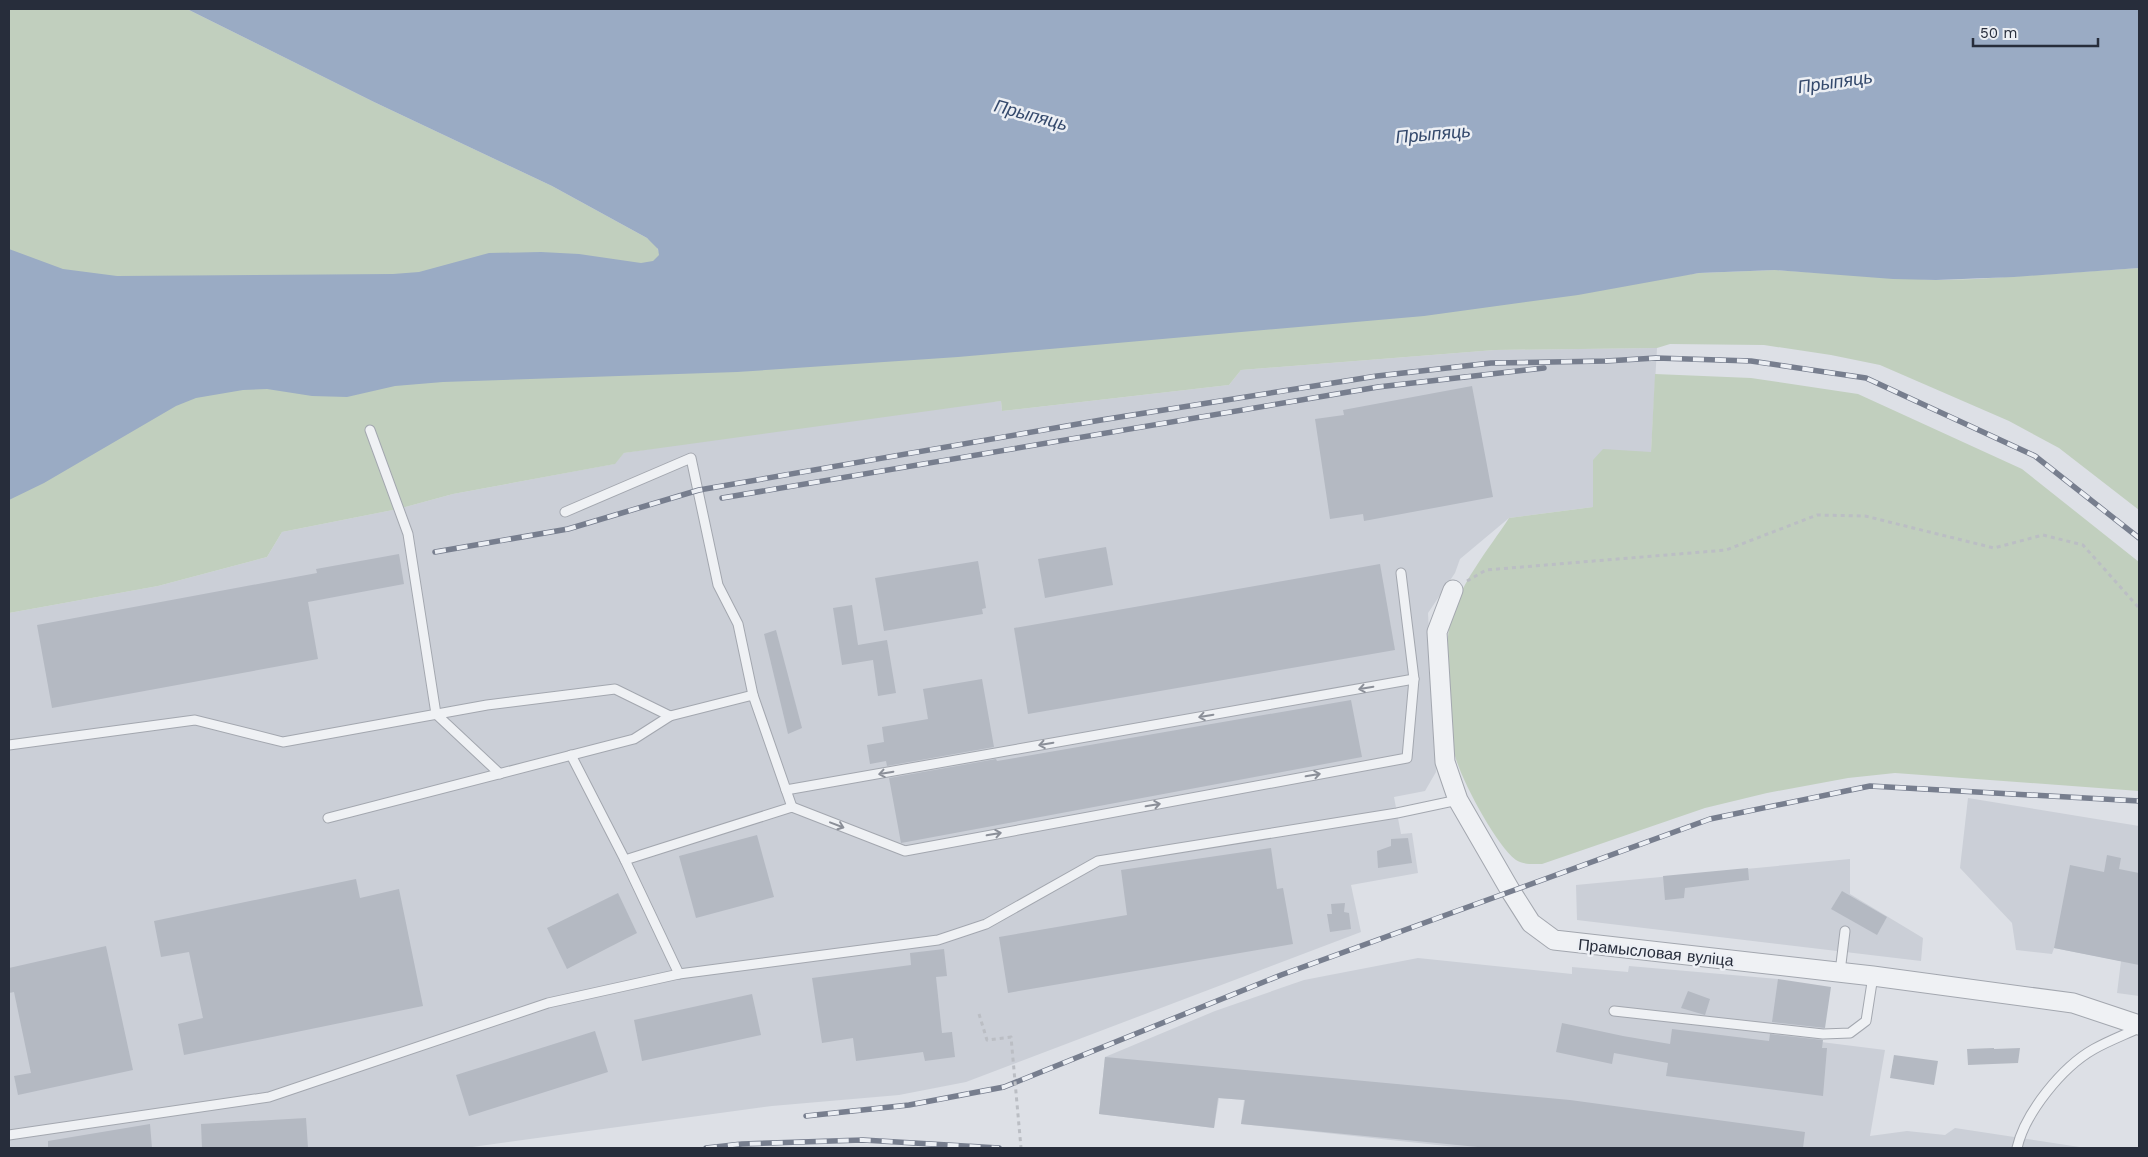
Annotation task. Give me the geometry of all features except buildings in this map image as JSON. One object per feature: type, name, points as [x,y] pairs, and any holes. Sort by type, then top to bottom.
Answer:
[{"type":"street","name":"Прамысловая вуліца","points":[[1453,590],[1437,632],[1445,762],[1458,800],[1531,924],[1554,940],[1873,976],[2073,1003],[2139,1027]]},
{"type":"lane","points":[[370,430],[408,534],[436,714],[500,774]]},
{"type":"lane","points":[[565,512],[691,458],[718,585],[738,624],[753,695],[792,807]]},
{"type":"lane","points":[[625,860],[792,807],[905,850],[1407,758],[1414,680],[1401,573]]},
{"type":"lane","points":[[786,790],[1414,680]]},
{"type":"lane","points":[[9,745],[195,720],[283,742],[487,705],[615,689],[670,716]]},
{"type":"lane","points":[[328,818],[634,740],[670,716],[753,695]]},
{"type":"lane","points":[[572,755],[625,860],[679,974]]},
{"type":"lane","points":[[9,1135],[269,1097],[548,1002],[679,974],[938,940],[986,924],[1098,861],[1397,813],[1458,800]]},
{"type":"lane","points":[[1840,972],[1845,931]]},
{"type":"lane","points":[[1614,1011],[1823,1034],[1850,1033],[1866,1021],[1873,976]]},
{"type":"lane","points":[[2017,1148],[2019,1139],[2031,1117],[2062,1074],[2093,1049],[2139,1027]]},
{"type":"path","points":[[1453,590],[1486,570],[1726,550],[1818,515],[1865,516],[1994,548],[2043,535],[2083,545],[2139,608]]},
{"type":"path","points":[[980,1014],[988,1040],[1011,1037],[1021,1148]]},
{"type":"shaded area","points":[[1657,348],[1651,452],[1593,460],[1593,507],[1509,518],[1460,559],[1455,573],[1428,613],[1436,772],[1425,791],[1394,797],[1401,834],[1412,833],[1418,873],[1351,885],[1361,932],[966,1082],[899,1095],[772,1106],[465,1148],[9,1148],[9,613],[158,586],[267,557],[282,532],[398,509],[453,494],[614,464],[624,453],[878,412],[1001,401],[1002,411],[1229,385],[1241,370],[1495,350]]},
{"type":"shaded area","points":[[1968,798],[2139,826],[2139,996],[2117,993],[2121,961],[2054,948],[2052,954],[2016,950],[2012,923],[1960,868]]},
{"type":"shaded area","points":[[1850,859],[1850,894],[1923,938],[1921,961],[1577,920],[1576,885]]},
{"type":"shaded area","points":[[1418,958],[1572,974],[1572,967],[1628,972],[1629,966],[1778,979],[1825,1026],[1821,1042],[1885,1050],[1870,1136],[1907,1131],[1945,1135],[1955,1128],[2086,1148],[1465,1148],[1241,1124],[1244,1100],[1219,1098],[1214,1128],[1099,1114],[1105,1057],[1215,1011],[1304,980]]},
{"type":"green space","points":[[9,9],[187,9],[374,102],[552,186],[647,238],[656,245],[659,252],[1662,278],[1699,273],[1775,270],[1936,280],[2139,268],[2139,510],[2059,448],[2009,421],[1880,365],[1831,355],[1764,345],[1670,344],[1657,348],[1495,350],[1241,370],[1229,385],[1002,411],[1001,401],[624,453],[615,464],[453,494],[398,509],[282,532],[267,557],[158,586],[9,613]]},
{"type":"green space","points":[[1655,374],[1751,378],[1858,394],[2022,469],[2139,562],[2139,791],[1895,773],[1848,778],[1767,793],[1705,808],[1542,864],[1525,863],[1516,860],[1499,841],[1481,812],[1455,756],[1451,726],[1448,650],[1450,623],[1454,609],[1466,582],[1509,518],[1593,507],[1593,460],[1603,449],[1651,452]]},
{"type":"water","name":"Прыпяць","points":[[187,9],[2139,9],[2139,268],[2014,277],[1936,280],[1893,279],[1775,270],[1699,273],[1578,295],[1424,316],[958,357],[737,372],[443,382],[395,386],[347,397],[312,396],[267,389],[243,390],[196,398],[176,406],[44,483],[9,500],[9,249],[63,269],[117,276],[393,274],[419,272],[489,253],[541,252],[579,254],[641,263],[653,261],[659,255],[658,249],[647,238],[552,186],[374,102]]},
{"type":"railway","points":[[435,552],[568,529],[699,490],[1101,420],[1377,376],[1491,363],[1656,358],[1751,361],[1866,378],[2035,456],[2139,538]]},
{"type":"railway","points":[[722,498],[1378,387],[1544,368]]},
{"type":"railway","points":[[806,1116],[909,1105],[1004,1087],[1281,975],[1710,819],[1870,786],[2139,801]]},
{"type":"railway","points":[[706,1148],[742,1144],[863,1140],[999,1148]]}]
